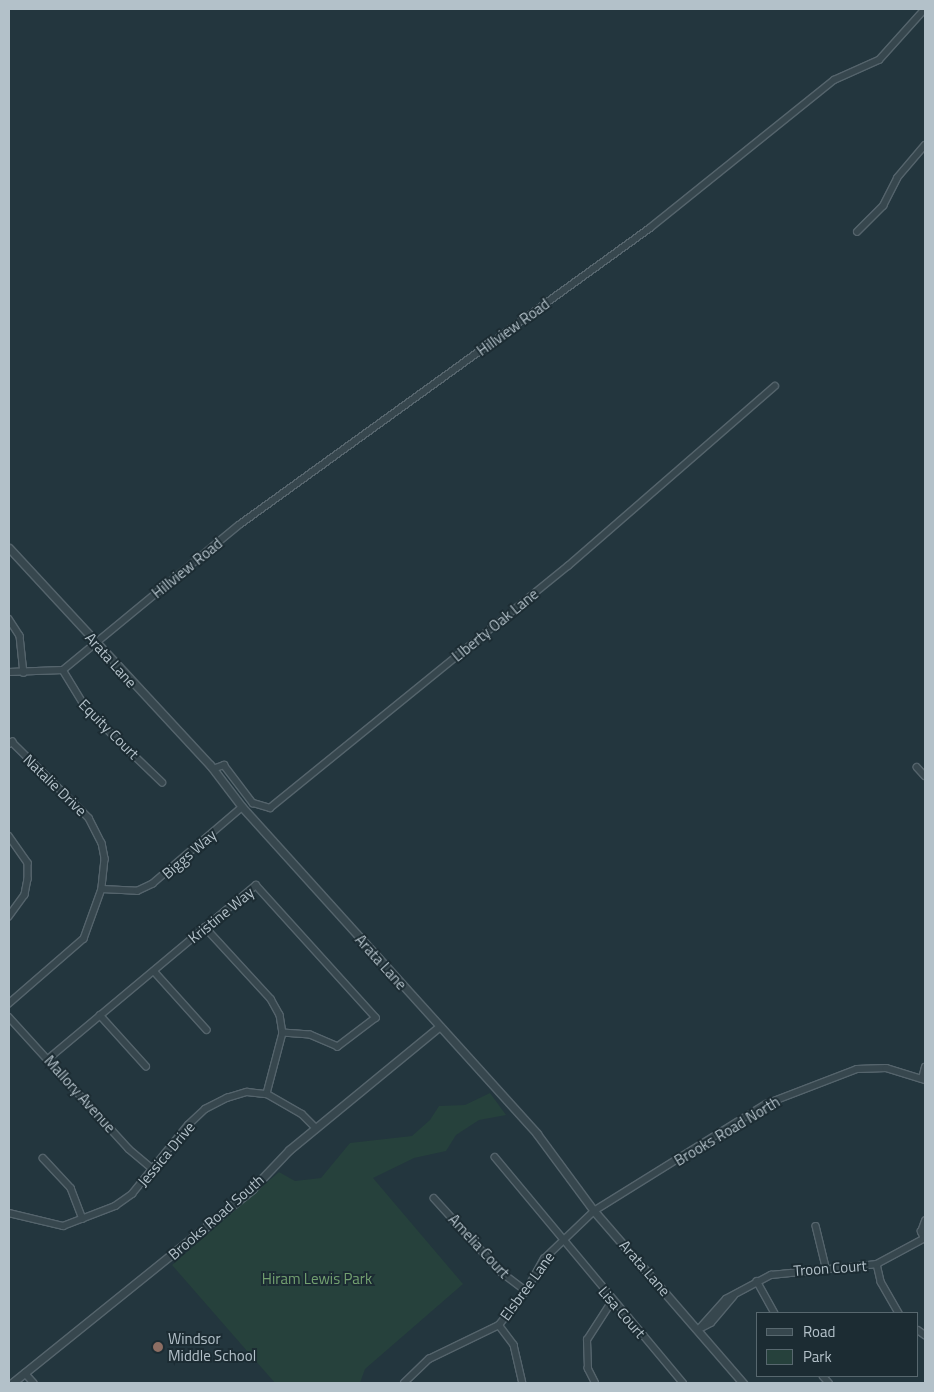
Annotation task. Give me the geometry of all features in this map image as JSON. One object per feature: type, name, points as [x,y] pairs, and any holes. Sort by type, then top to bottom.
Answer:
[{"type":"street","name":"Hillview Road","points":[[63,670],[239,526],[650,228],[834,80],[879,60],[925,9]]},
{"type":"street","points":[[857,232],[883,206],[897,178],[925,145]]},
{"type":"street","name":"LIberty Oak Lane","points":[[213,769],[224,765],[253,803],[270,808],[568,566],[775,386]]},
{"type":"street","name":"Arata Lane","points":[[9,548],[213,769],[242,807],[537,1134],[594,1211],[699,1329],[743,1383]]},
{"type":"street","points":[[9,619],[20,636],[24,673]]},
{"type":"street","points":[[9,672],[24,673],[63,670]]},
{"type":"street","name":"Equity Court","points":[[63,670],[88,711],[162,782]]},
{"type":"street","name":"Natalie Drive","points":[[9,744],[12,742],[90,818],[102,843],[102,889],[84,939],[9,1004]]},
{"type":"street","points":[[917,767],[925,776]]},
{"type":"street","name":"Biggs Way","points":[[102,889],[137,891],[152,884],[242,807]]},
{"type":"street","points":[[9,836],[28,863],[28,879],[25,895],[9,917]]},
{"type":"street","name":"Kristine Way","points":[[48,1059],[256,884],[376,1018],[338,1047],[310,1035],[283,1033]]},
{"type":"street","points":[[205,927],[271,999],[283,1033],[268,1094],[302,1114],[316,1128]]},
{"type":"street","points":[[154,971],[207,1030]]},
{"type":"street","points":[[100,1015],[146,1066]]},
{"type":"street","name":"Mallory Avenue","points":[[9,1017],[129,1149],[153,1169]]},
{"type":"street","name":"Brooks Road South","points":[[12,1383],[252,1189],[316,1128],[439,1027]]},
{"type":"street","points":[[924,1079],[925,1067]]},
{"type":"street","name":"Brooks Road North","points":[[594,1211],[766,1104],[858,1069],[886,1068],[924,1079]]},
{"type":"street","name":"Jessica Drive","points":[[9,1213],[57,1225],[83,1220],[116,1206],[153,1169],[205,1109],[240,1094],[268,1094]]},
{"type":"street","name":"Lisa Court","points":[[496,1157],[561,1241],[683,1383]]},
{"type":"street","points":[[43,1158],[71,1188],[83,1220]]},
{"type":"street","name":"Amelia Court","points":[[434,1198],[501,1272],[526,1291]]},
{"type":"street","name":"Elsbree Lane","points":[[404,1383],[429,1359],[499,1324],[526,1291],[544,1259],[594,1211]]},
{"type":"street","points":[[924,1239],[921,1232],[925,1221]]},
{"type":"street","points":[[816,1226],[826,1267]]},
{"type":"street","name":"Troon Court","points":[[699,1329],[705,1318],[734,1296],[757,1281],[771,1275],[826,1267],[877,1264],[924,1239]]},
{"type":"street","points":[[877,1264],[881,1282],[898,1312]]},
{"type":"street","points":[[757,1281],[774,1312]]},
{"type":"street","points":[[595,1383],[588,1369],[587,1340],[612,1301]]},
{"type":"street","points":[[499,1324],[514,1345],[524,1383]]},
{"type":"street","points":[[25,1372],[34,1383]]},
{"type":"green space","name":"Hiram Lewis Park","points":[[490,1093],[506,1115],[479,1120],[456,1135],[446,1151],[414,1158],[373,1178],[463,1284],[365,1369],[360,1383],[275,1383],[172,1265],[279,1172],[295,1181],[321,1178],[350,1143],[412,1136],[430,1120],[439,1106],[465,1105]]},
{"type":"place","name":"Windsor Middle School","points":[[158,1347]]}]
